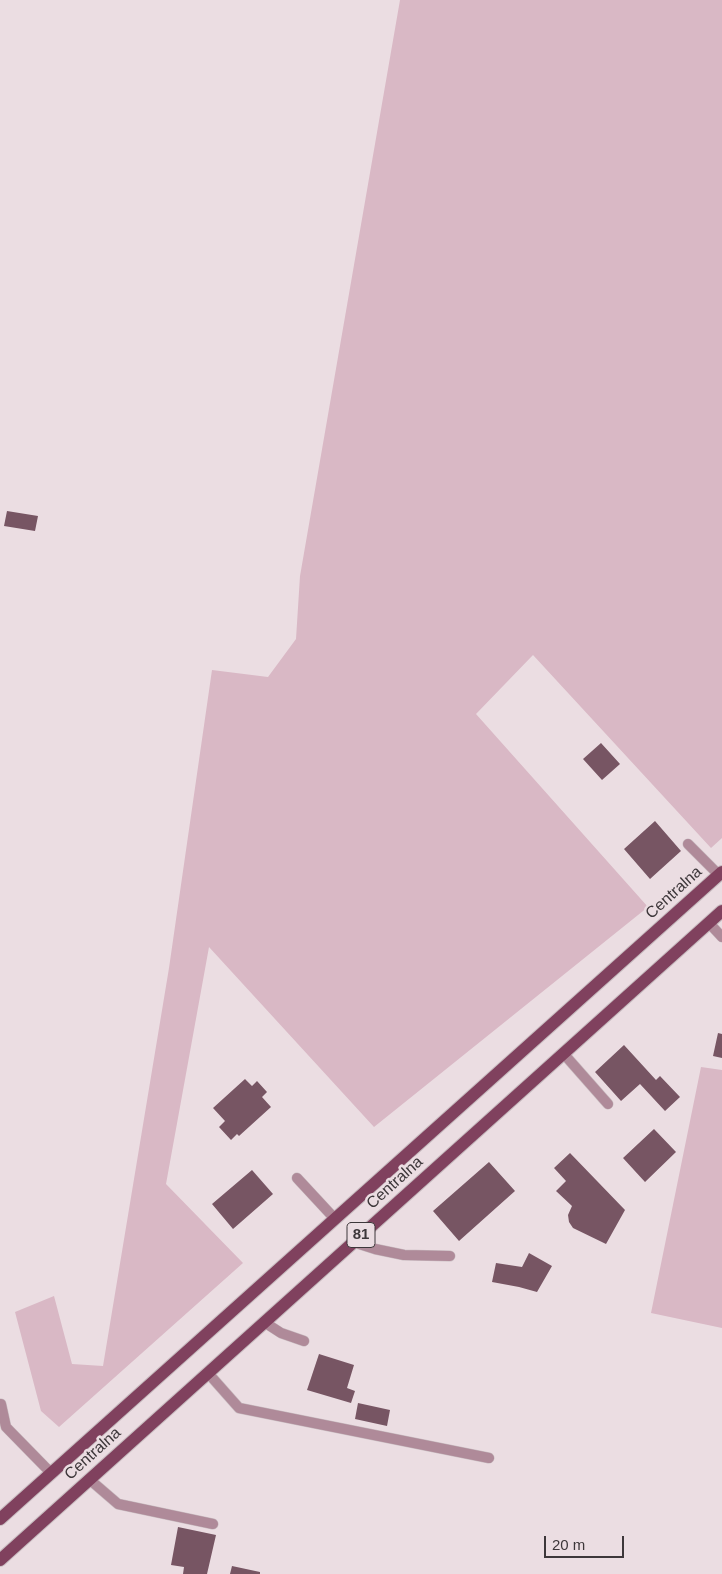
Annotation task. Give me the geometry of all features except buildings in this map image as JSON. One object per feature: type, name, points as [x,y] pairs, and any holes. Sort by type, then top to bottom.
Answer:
[{"type":"main road","name":"Centralna","points":[[0,1519],[720,873]]},
{"type":"main road","name":"Centralna","points":[[0,1560],[722,911]]},
{"type":"lane","points":[[688,844],[720,873]]},
{"type":"lane","points":[[709,923],[722,937]]},
{"type":"lane","points":[[563,1053],[608,1104]]},
{"type":"lane","points":[[297,1178],[335,1219]]},
{"type":"lane","points":[[353,1242],[404,1256],[450,1256]]},
{"type":"lane","points":[[264,1322],[281,1333],[304,1340]]},
{"type":"lane","points":[[208,1373],[239,1408],[489,1458]]},
{"type":"lane","points":[[1,1404],[6,1427],[52,1473]]},
{"type":"lane","points":[[89,1480],[118,1504],[213,1524]]},
{"type":"shaded area","points":[[400,0],[722,0],[722,838],[711,848],[533,655],[476,714],[648,907],[374,1127],[209,947],[166,1184],[243,1263],[59,1427],[41,1411],[15,1312],[54,1296],[72,1364],[103,1366],[169,968],[212,670],[268,677],[296,639],[300,576]]},
{"type":"shaded area","points":[[701,1067],[722,1070],[722,1328],[651,1313]]}]
